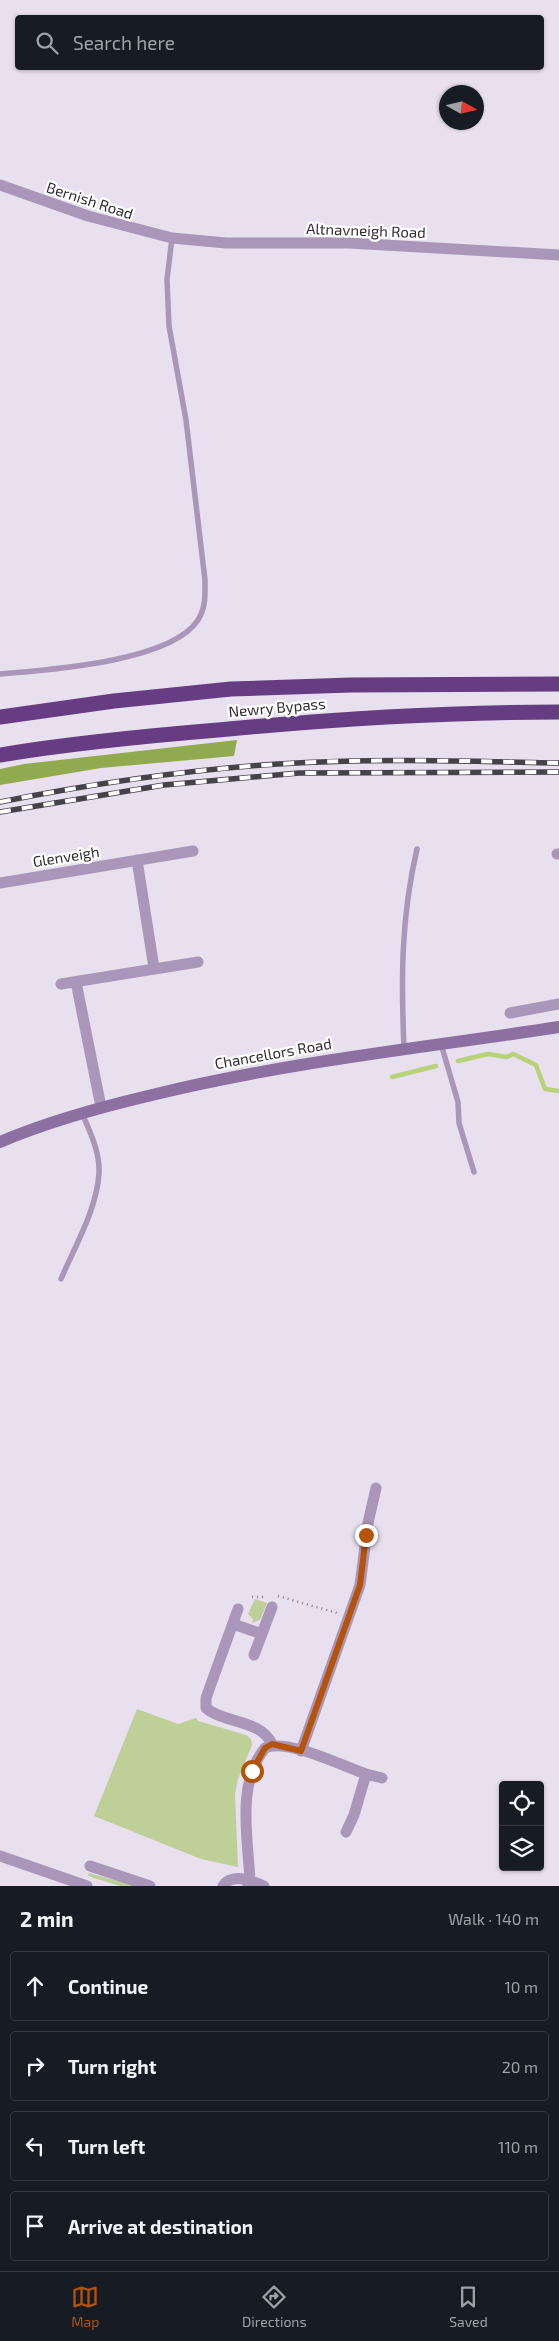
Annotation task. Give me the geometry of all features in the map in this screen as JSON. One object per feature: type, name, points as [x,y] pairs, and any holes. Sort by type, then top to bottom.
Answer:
[{"type":"highway","name":"Newry Bypass","points":[[0,717],[114,701],[231,689],[351,685],[559,684]]},
{"type":"highway","name":"Newry Bypass","points":[[0,755],[139,737],[293,723],[405,715],[559,712]]},
{"type":"street","name":"Bernish Road","points":[[0,185],[88,216],[172,238]]},
{"type":"street","name":"Altnavneigh Road","points":[[172,238],[226,243],[349,242],[559,255]]},
{"type":"street","name":"Glenveigh","points":[[0,882],[193,851]]},
{"type":"street","points":[[137,860],[154,968]]},
{"type":"street","points":[[61,984],[198,962]]},
{"type":"street","points":[[76,982],[101,1107]]},
{"type":"street","points":[[510,1012],[559,1004]]},
{"type":"street","name":"Chancellors Road","points":[[0,1142],[101,1107],[224,1077],[404,1048],[559,1027]]},
{"type":"street","points":[[301,1751],[360,1585],[368,1523],[376,1488]]},
{"type":"street","points":[[254,1656],[272,1600]]},
{"type":"street","points":[[238,1610],[206,1698],[206,1708],[259,1729],[268,1737],[272,1744]]},
{"type":"street","points":[[233,1624],[262,1634]]},
{"type":"street","points":[[249,1883],[246,1795],[260,1754],[265,1748],[272,1744],[301,1751],[382,1778]]},
{"type":"street","points":[[346,1832],[355,1813],[366,1774]]},
{"type":"street","points":[[0,1856],[87,1886]]},
{"type":"street","points":[[90,1866],[150,1886]]},
{"type":"street","points":[[224,1886],[233,1878],[264,1886]]},
{"type":"lane","points":[[0,674],[65,668],[130,656],[155,649],[178,637],[197,622],[205,606],[205,580],[186,420],[168,326],[167,279],[172,238]]},
{"type":"lane","points":[[404,1048],[401,985],[404,922],[408,890],[417,849]]},
{"type":"lane","points":[[441,1044],[458,1102],[459,1123],[474,1172]]},
{"type":"lane","points":[[61,1279],[92,1206],[99,1172],[95,1143],[82,1113]]},
{"type":"path","points":[[252,1597],[272,1600],[283,1596],[349,1617]]},
{"type":"green space","points":[[237,740],[234,756],[101,768],[0,785],[0,769],[24,764]]},
{"type":"green space","points":[[255,1599],[267,1603],[260,1620],[252,1623],[253,1619],[248,1614]]},
{"type":"green space","points":[[137,1709],[178,1724],[196,1718],[198,1721],[246,1735],[251,1739],[252,1745],[238,1779],[235,1794],[238,1867],[201,1859],[94,1816]]},
{"type":"green space","points":[[89,1873],[136,1886],[120,1886],[88,1876]]},
{"type":"waterway","points":[[458,1061],[488,1054],[507,1057],[513,1054],[536,1065],[545,1089],[559,1091]]},
{"type":"waterway","points":[[392,1077],[436,1066]]},
{"type":"railway","points":[[0,802],[138,779],[278,764],[383,761],[559,763]]},
{"type":"railway","points":[[0,812],[164,785],[299,773],[559,772]]},
{"type":"route","points":[[252,1771],[260,1754],[272,1744],[291,1747],[301,1751],[360,1585],[366,1535]]}]
